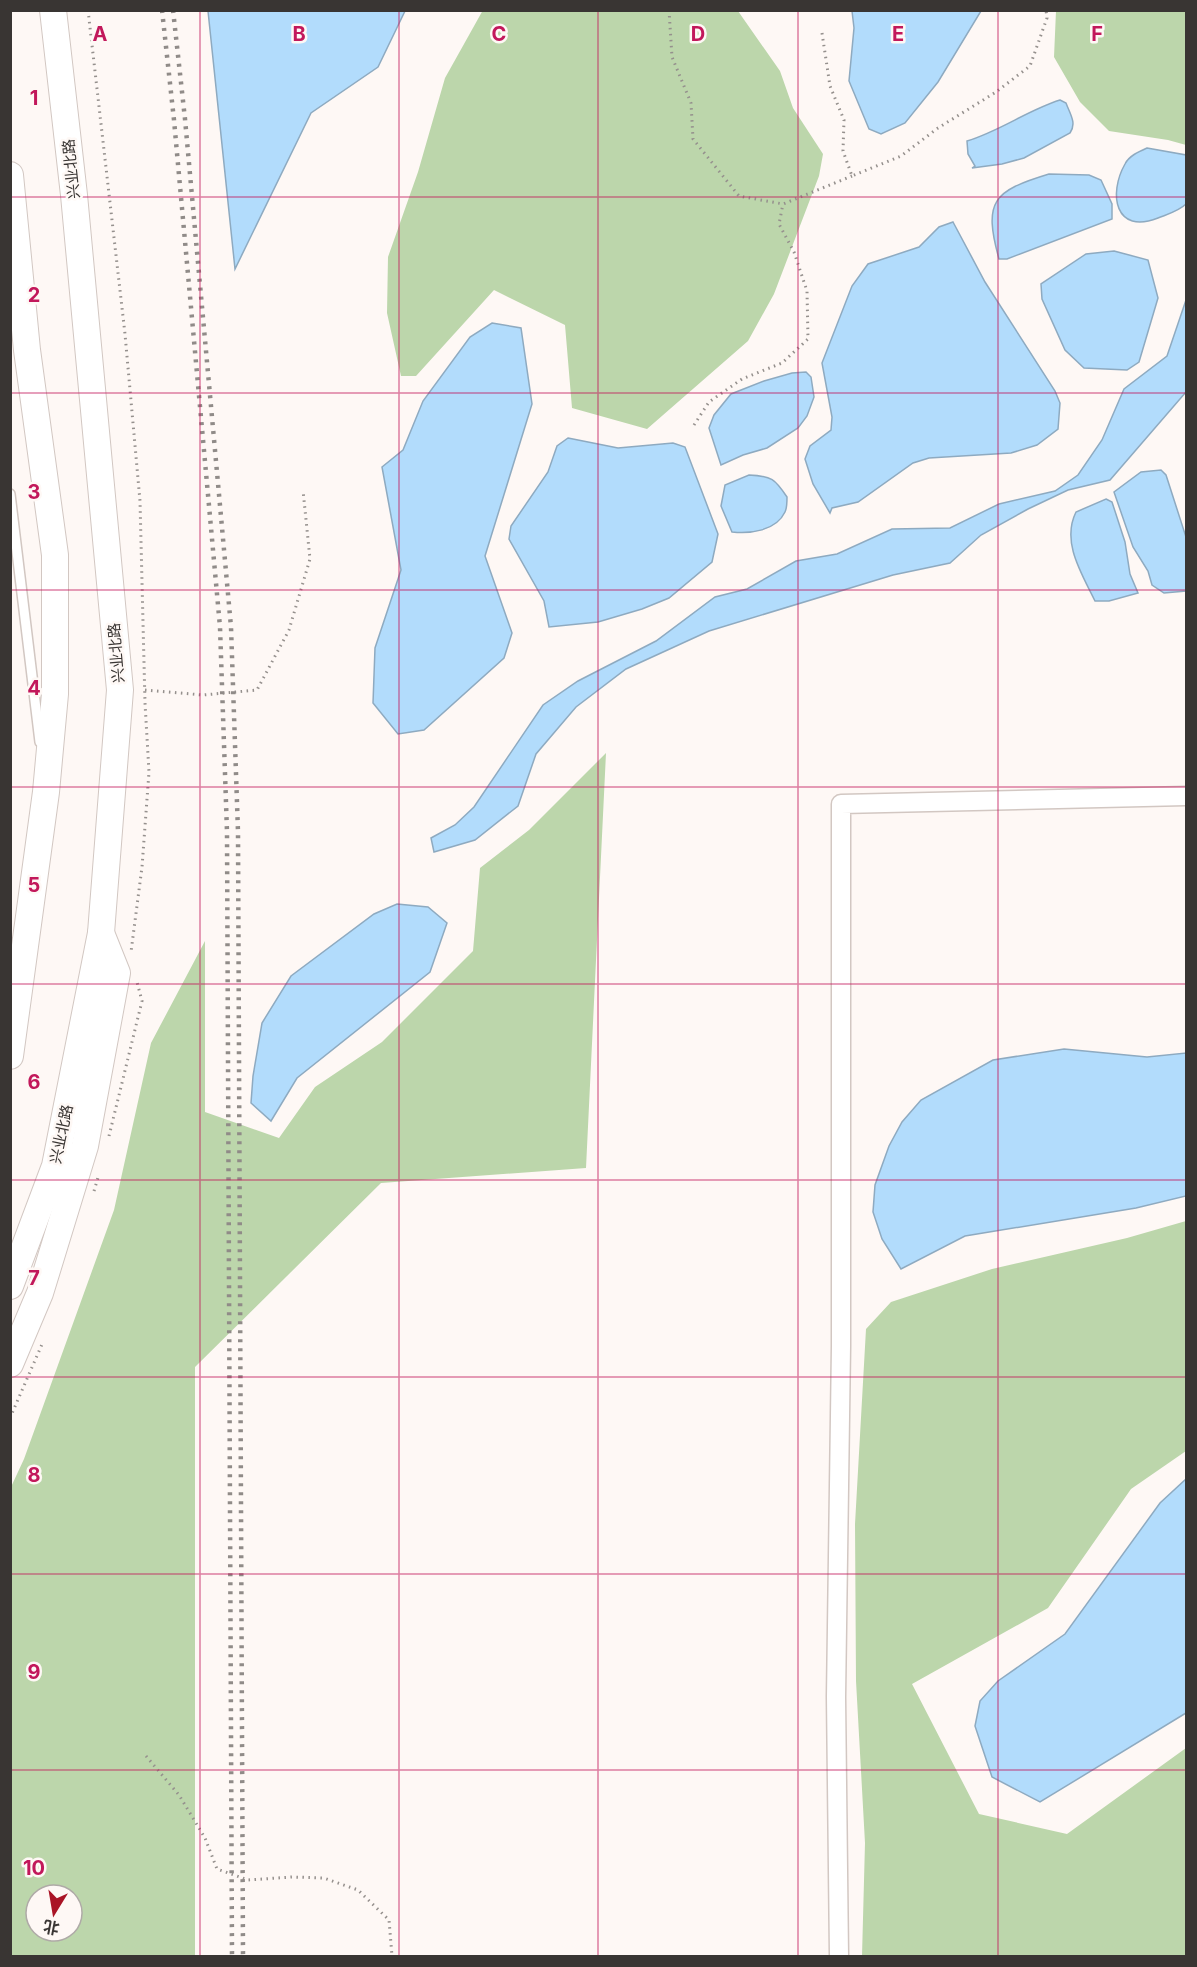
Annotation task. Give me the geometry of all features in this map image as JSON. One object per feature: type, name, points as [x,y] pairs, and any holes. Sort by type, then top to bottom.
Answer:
[{"type":"main road","name":"兴业北路","points":[[10,1286],[55,1166],[101,933],[120,690],[74,195],[53,10]]},
{"type":"main road","points":[[10,175],[27,350],[55,555],[55,694],[46,792],[16,968],[10,1056]]},
{"type":"main road","points":[[10,1364],[40,1293],[85,1146],[117,973],[101,933]]},
{"type":"street","points":[[839,1956],[836,1696],[841,1346],[841,804],[1186,796]]},
{"type":"lane","points":[[15,317],[27,350]]},
{"type":"lane","points":[[10,494],[46,792]]},
{"type":"path","points":[[669,10],[672,57],[690,103],[693,139],[739,196],[783,204],[901,156],[938,128],[996,92],[1030,66],[1047,18],[1046,10]]},
{"type":"path","points":[[822,33],[830,86],[844,120],[843,152],[852,176]]},
{"type":"path","points":[[694,425],[710,402],[742,379],[782,363],[808,339],[807,291],[794,252],[779,224],[783,204]]},
{"type":"path","points":[[120,690],[203,695],[257,690],[290,630],[310,559],[303,490]]},
{"type":"path","points":[[146,1756],[179,1795],[205,1838],[217,1869],[248,1880],[292,1877],[324,1878],[358,1890],[389,1920],[392,1956]]},
{"type":"green space","points":[[483,10],[738,11],[780,71],[793,108],[823,154],[819,176],[774,294],[748,341],[647,429],[572,408],[565,325],[494,290],[416,376],[401,376],[387,313],[388,257],[418,172],[445,78]]},
{"type":"green space","points":[[1056,11],[1186,11],[1186,145],[1109,131],[1080,102],[1054,57]]},
{"type":"green space","points":[[606,753],[586,1168],[381,1183],[195,1367],[195,1956],[11,1956],[11,1487],[24,1459],[114,1210],[151,1043],[205,941],[205,1112],[279,1138],[315,1087],[382,1042],[473,951],[480,868],[529,830]]},
{"type":"green space","points":[[1186,1221],[1186,1451],[1131,1489],[1048,1608],[912,1684],[979,1814],[1067,1834],[1186,1748],[1186,1956],[862,1956],[865,1843],[856,1681],[855,1524],[866,1329],[891,1302],[992,1269],[1127,1238]]},
{"type":"water","points":[[852,10],[981,11],[938,82],[905,123],[881,134],[869,129],[849,81],[854,28]]},
{"type":"water","points":[[208,11],[405,11],[378,67],[311,113],[235,269]]},
{"type":"water","points":[[1060,100],[1066,103],[1072,118],[1073,126],[1070,133],[1024,158],[972,168],[975,166],[968,154],[967,141]]},
{"type":"water","points":[[1147,148],[1186,155],[1186,204],[1158,218],[1144,222],[1132,221],[1119,209],[1117,187],[1127,161],[1134,154]]},
{"type":"water","points":[[1049,174],[1089,175],[1101,180],[1112,204],[1112,219],[1007,259],[999,259],[992,224],[997,201],[1015,186]]},
{"type":"water","points":[[953,222],[985,282],[1055,391],[1060,403],[1058,429],[1037,445],[1011,453],[929,458],[913,463],[858,502],[832,508],[830,513],[813,484],[805,459],[810,446],[831,430],[832,417],[822,363],[852,286],[868,264],[919,247],[939,227]]},
{"type":"water","points":[[1114,251],[1148,260],[1158,298],[1139,362],[1127,370],[1084,368],[1065,350],[1042,299],[1041,284],[1086,254]]},
{"type":"water","points":[[1186,300],[1186,392],[1110,480],[1068,490],[1028,509],[981,535],[950,563],[893,575],[709,631],[626,669],[576,707],[536,754],[518,806],[475,840],[434,852],[431,838],[455,825],[474,807],[543,705],[578,681],[656,641],[715,597],[747,589],[796,561],[837,554],[892,529],[950,528],[999,504],[1055,491],[1078,475],[1102,440],[1124,389],[1167,356]]},
{"type":"water","points":[[492,323],[521,328],[532,404],[485,556],[512,633],[504,658],[424,730],[398,734],[373,703],[375,648],[401,570],[382,467],[403,450],[423,401],[470,337]]},
{"type":"water","points":[[806,372],[811,377],[814,397],[807,416],[798,428],[767,448],[721,465],[709,428],[714,415],[731,394],[764,381],[792,373]]},
{"type":"water","points":[[568,438],[618,448],[673,443],[685,447],[718,534],[712,562],[669,598],[642,609],[598,622],[549,627],[544,601],[509,539],[511,526],[548,472],[557,446]]},
{"type":"water","points":[[1161,470],[1166,475],[1186,537],[1186,591],[1164,593],[1152,585],[1148,571],[1133,547],[1114,492],[1141,472]]},
{"type":"water","points":[[749,475],[763,476],[776,482],[787,497],[786,510],[775,523],[762,530],[732,532],[721,506],[725,485]]},
{"type":"water","points":[[1106,499],[1112,502],[1125,542],[1130,574],[1138,593],[1109,601],[1095,601],[1075,558],[1071,535],[1072,523],[1076,512]]},
{"type":"water","points":[[397,904],[428,907],[447,923],[430,972],[297,1078],[271,1121],[251,1103],[262,1023],[291,976],[374,914]]},
{"type":"water","points":[[1064,1049],[1147,1057],[1186,1053],[1186,1196],[1136,1208],[965,1236],[901,1269],[882,1239],[873,1212],[875,1185],[889,1146],[902,1122],[921,1100],[993,1060]]},
{"type":"water","points":[[1186,1479],[1186,1713],[1040,1802],[992,1777],[975,1726],[980,1701],[998,1681],[1065,1634],[1160,1503]]},
{"type":"railway","points":[[162,10],[220,627],[227,832],[232,1956]]},
{"type":"railway","points":[[173,10],[231,627],[238,832],[243,1956]]}]
